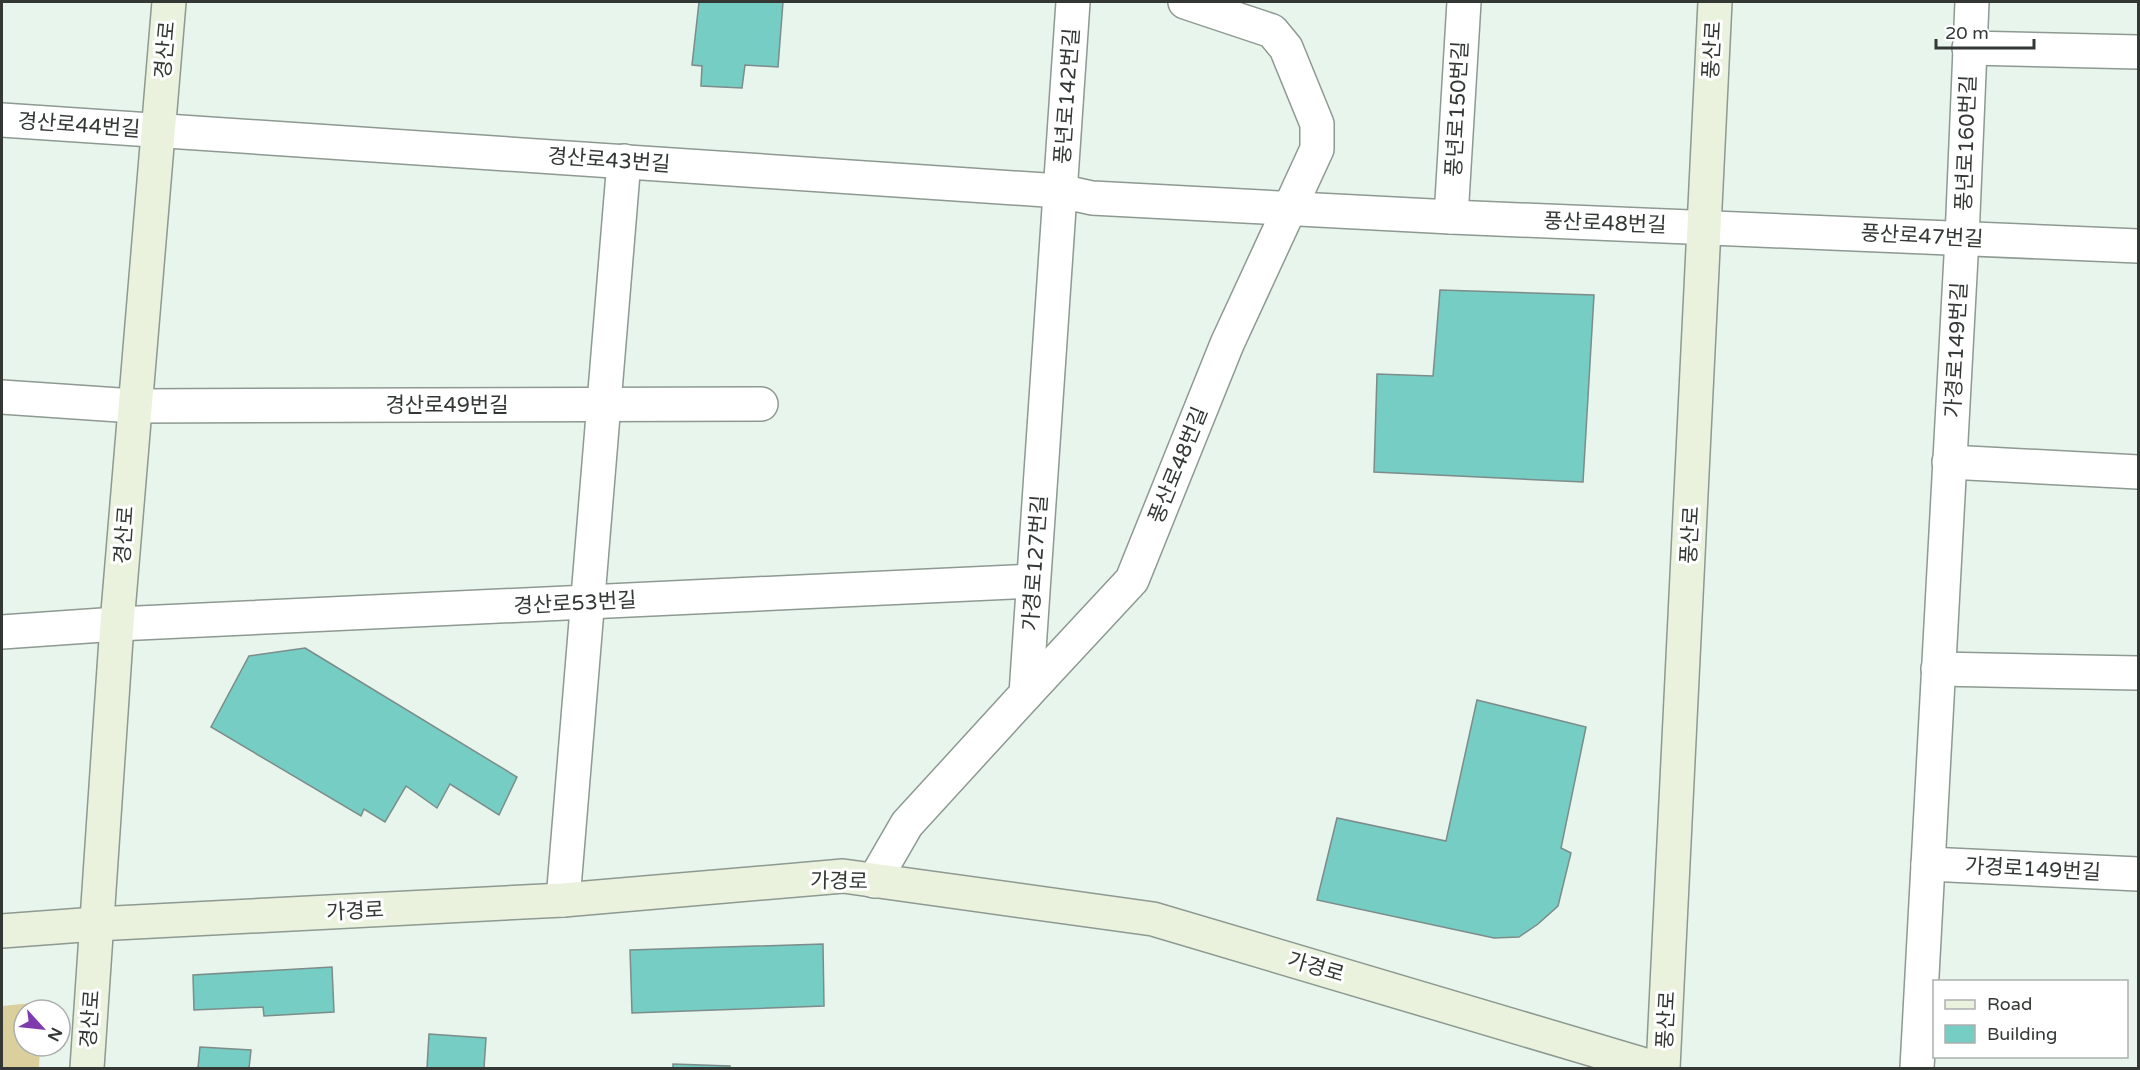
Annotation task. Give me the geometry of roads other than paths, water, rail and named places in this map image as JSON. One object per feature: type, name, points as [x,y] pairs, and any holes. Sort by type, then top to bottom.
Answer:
[{"type":"street","name":"경산로","points":[[87,1068],[117,624],[169,2]]},
{"type":"street","name":"풍년로142번길","points":[[1060,191],[1073,2]]},
{"type":"street","points":[[1185,2],[1272,31],[1286,48],[1317,124],[1317,149],[1290,208]]},
{"type":"street","name":"풍년로150번길","points":[[1451,217],[1464,2]]},
{"type":"street","name":"풍산로","points":[[1663,1068],[1715,2]]},
{"type":"street","name":"풍년로160번길","points":[[1962,238],[1972,2]]},
{"type":"street","name":"풍년로160번길","points":[[1969,48],[2139,52]]},
{"type":"street","name":"경산로44번길","points":[[2,120],[157,131]]},
{"type":"street","name":"경산로43번길","points":[[157,131],[1060,191]]},
{"type":"street","points":[[563,900],[624,161]]},
{"type":"street","name":"풍산로48번길","points":[[1060,191],[1092,198],[1451,217],[1705,227]]},
{"type":"street","name":"가경로127번길","points":[[1026,694],[1060,191]]},
{"type":"street","name":"풍산로48번길","points":[[1026,694],[1132,580],[1227,344],[1290,208]]},
{"type":"street","name":"풍산로47번길","points":[[1705,227],[2139,246]]},
{"type":"street","name":"가경로149번길","points":[[1917,1068],[1962,238]]},
{"type":"street","name":"경산로49번길","points":[[2,397],[134,406],[760,404]]},
{"type":"street","points":[[1949,462],[2139,472]]},
{"type":"street","name":"경산로53번길","points":[[2,632],[117,624],[1033,582]]},
{"type":"street","points":[[1938,669],[2139,673]]},
{"type":"street","points":[[874,881],[908,824],[1026,694]]},
{"type":"street","name":"가경로149번길","points":[[1928,864],[2139,874]]},
{"type":"street","name":"가경로","points":[[2,931],[96,924],[563,900],[843,876],[1153,919],[1655,1068]]}]
